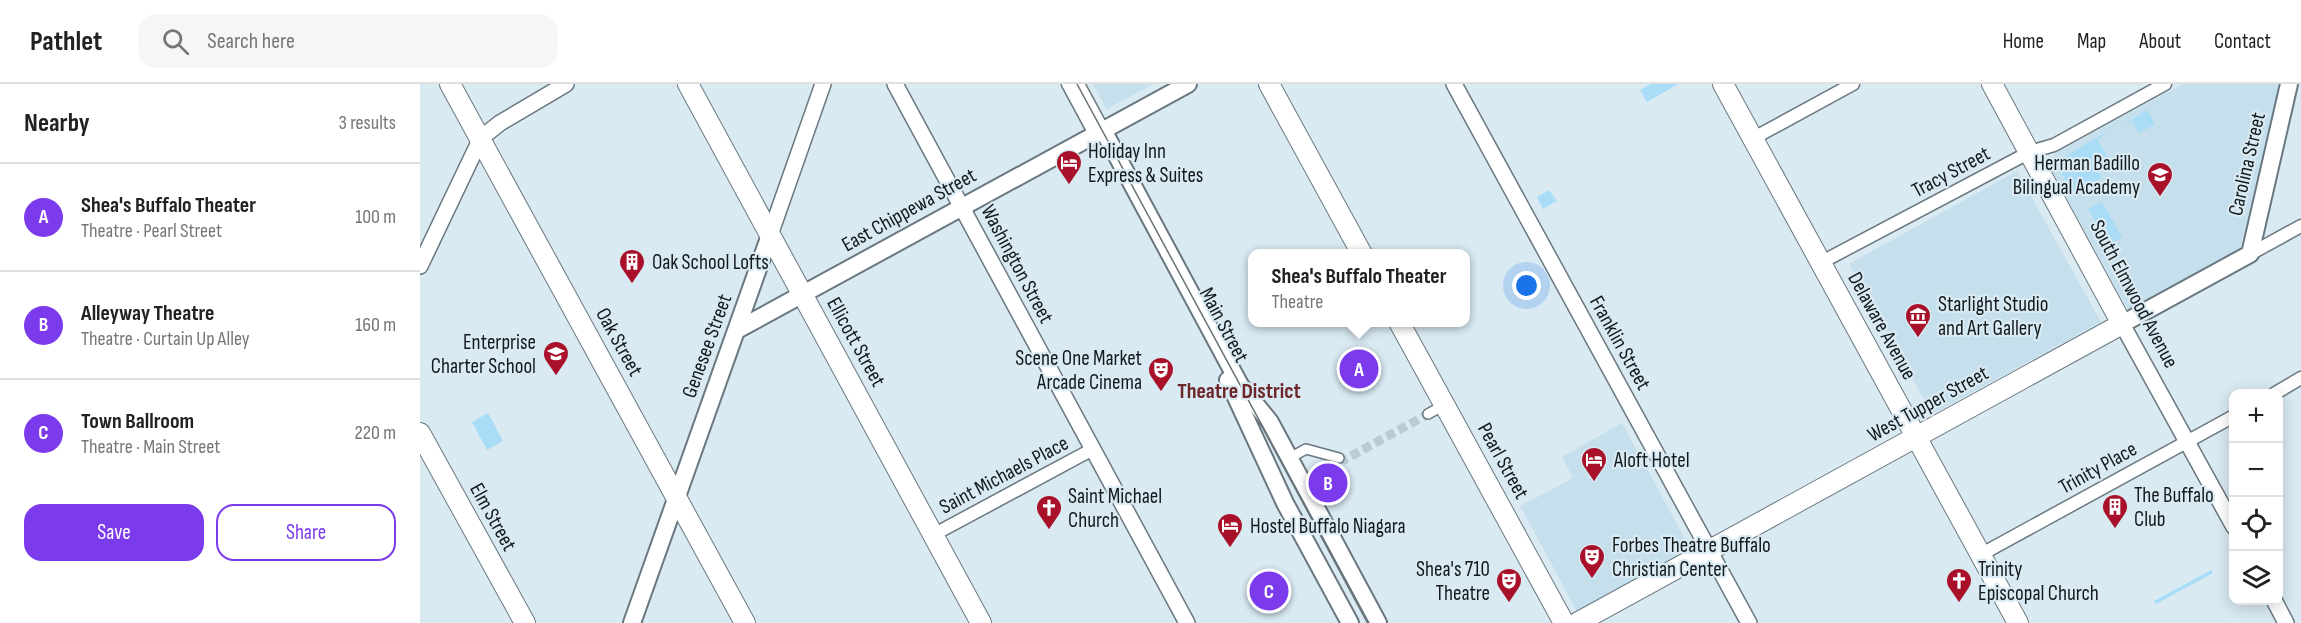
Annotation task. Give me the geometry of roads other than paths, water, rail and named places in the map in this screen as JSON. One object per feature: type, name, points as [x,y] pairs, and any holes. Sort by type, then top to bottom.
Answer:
[{"type":"main road","name":"Oak Street","points":[[450,84],[745,623]]},
{"type":"main road","name":"Ellicott Street","points":[[688,84],[981,623]]},
{"type":"main road","name":"East Chippewa Street","points":[[737,330],[1188,84]]},
{"type":"main road","points":[[1269,84],[1359,249]]},
{"type":"main road","name":"Delaware Avenue","points":[[1722,84],[2018,623]]},
{"type":"main road","name":"South Elmwood Avenue","points":[[1992,84],[2122,324]]},
{"type":"main road","name":"Carolina Street","points":[[2250,254],[2289,84]]},
{"type":"main road","name":"Main Street","points":[[1100,131],[1240,385],[1270,422],[1378,623]]},
{"type":"main road","name":"Main Street","points":[[1100,131],[1233,389],[1285,503],[1350,623]]},
{"type":"main road","name":"Genesee Street","points":[[632,623],[770,235]]},
{"type":"main road","name":"West Tupper Street","points":[[1577,623],[2250,254]]},
{"type":"main road","name":"Pearl Street","points":[[1401,327],[1436,409],[1564,623]]},
{"type":"main road","name":"Elm Street","points":[[420,433],[525,623]]},
{"type":"street","points":[[420,266],[481,138],[500,123],[566,84]]},
{"type":"street","name":"Genesee Street","points":[[770,235],[823,84]]},
{"type":"street","name":"Washington Street","points":[[895,84],[1187,623]]},
{"type":"street","name":"Main Street","points":[[1068,84],[1100,131]]},
{"type":"street","name":"Main Street","points":[[1078,84],[1100,131]]},
{"type":"street","name":"Franklin Street","points":[[1454,84],[1749,623]]},
{"type":"street","points":[[1752,139],[1853,84]]},
{"type":"street","name":"Tracy Street","points":[[1820,263],[2030,152],[2054,145],[2165,84]]},
{"type":"street","name":"West Tupper Street","points":[[2250,254],[2301,226]]},
{"type":"street","name":"South Elmwood Avenue","points":[[2122,324],[2229,518]]},
{"type":"street","points":[[2281,389],[2301,378]]},
{"type":"street","name":"Trinity Place","points":[[1980,555],[2229,419]]},
{"type":"street","name":"Saint Michaels Place","points":[[933,535],[1093,449]]},
{"type":"street","points":[[1297,454],[1306,449],[1339,458]]},
{"type":"street","points":[[2277,605],[2286,623]]},
{"type":"tunnel","points":[[1339,458],[1344,460],[1428,414]]},
{"type":"tram line","points":[[1077,84],[1369,623]]},
{"type":"place","name":"Holiday Inn Express & Suites","points":[[1069,186]]},
{"type":"place","name":"Herman Badillo Bilingual Academy","points":[[2160,198]]},
{"type":"place","name":"Oak School Lofts","points":[[632,285]]},
{"type":"place","name":"Starlight Studio and Art Gallery","points":[[1918,339]]},
{"type":"place","name":"Shea's Buffalo Theater","points":[[1359,369]]},
{"type":"place","name":"Enterprise Charter School","points":[[556,377]]},
{"type":"place","name":"Scene One Market Arcade Cinema","points":[[1161,393]]},
{"type":"place","name":"Alleyway Theatre","points":[[1328,483]]},
{"type":"place","name":"Aloft Hotel","points":[[1594,483]]},
{"type":"place","name":"The Buffalo Club","points":[[2115,530]]},
{"type":"place","name":"Saint Michael Church","points":[[1049,531]]},
{"type":"place","name":"Hostel Buffalo Niagara","points":[[1230,549]]},
{"type":"place","name":"Forbes Theatre Buffalo Christian Center","points":[[1592,580]]},
{"type":"place","name":"Town Ballroom","points":[[1269,591]]},
{"type":"place","name":"Shea's 710 Theatre","points":[[1509,604]]},
{"type":"place","name":"Trinity Episcopal Church","points":[[1959,604]]},
{"type":"district","name":"Theatre District","points":[[1239,391]]}]
